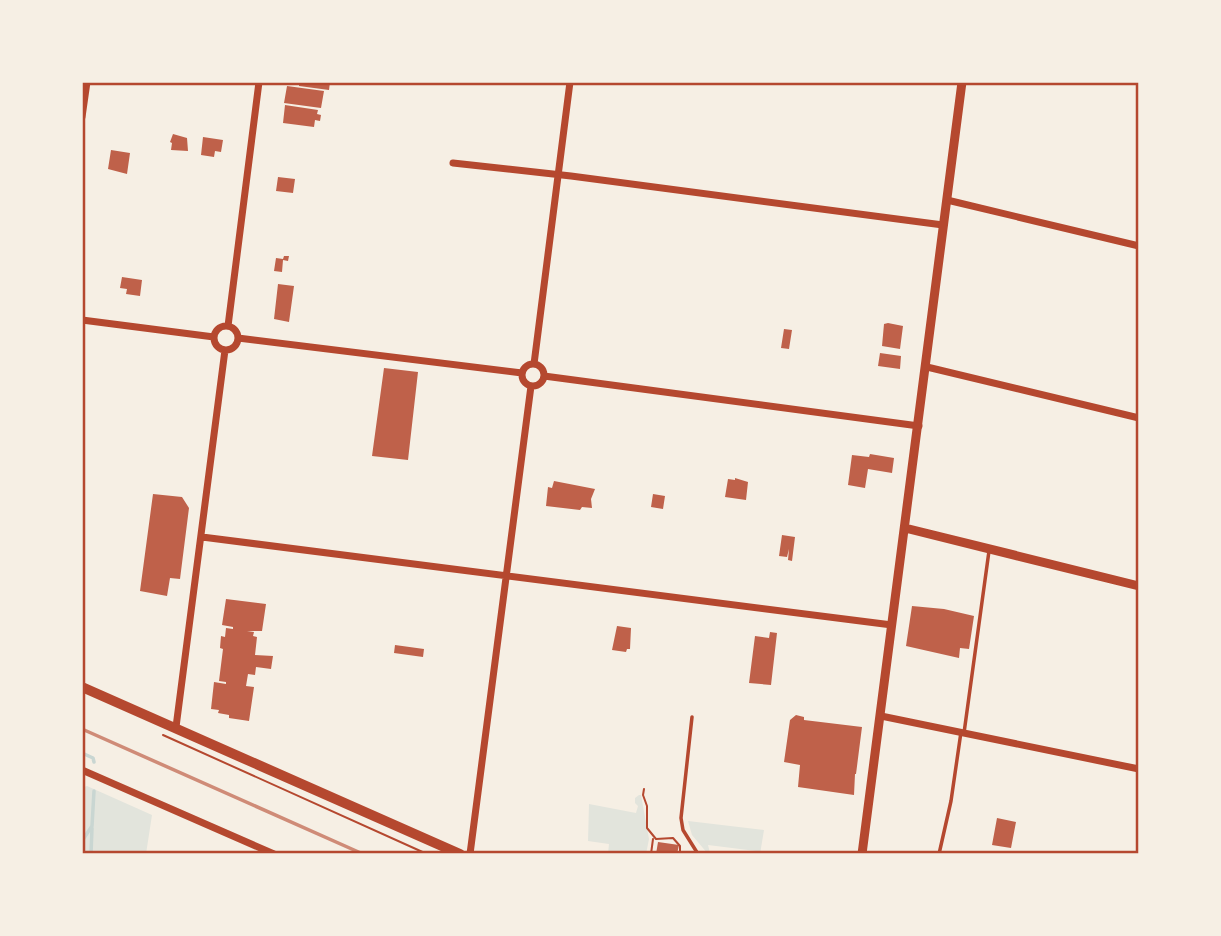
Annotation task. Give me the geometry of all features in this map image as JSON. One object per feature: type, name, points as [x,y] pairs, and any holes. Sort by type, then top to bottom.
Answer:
[{"type":"main road","points":[[82,687],[460,854]]},
{"type":"street","points":[[82,117],[87,82]]},
{"type":"street","points":[[228,326],[259,82]]},
{"type":"street","points":[[534,364],[570,82]]},
{"type":"street","points":[[863,854],[962,82]]},
{"type":"street","points":[[453,163],[558,174],[943,225]]},
{"type":"street","points":[[947,200],[1139,246]]},
{"type":"street","points":[[82,320],[214,337]]},
{"type":"street","points":[[228,326],[234,329],[238,338],[235,345],[225,350],[216,344],[214,337],[219,328],[228,326]]},
{"type":"street","points":[[238,338],[522,373]]},
{"type":"street","points":[[176,727],[225,350]]},
{"type":"street","points":[[534,364],[540,366],[544,376],[538,385],[531,386],[523,380],[522,373],[527,365],[534,364]]},
{"type":"street","points":[[927,366],[1139,418]]},
{"type":"street","points":[[544,376],[919,426]]},
{"type":"street","points":[[470,854],[531,386]]},
{"type":"street","points":[[905,528],[1139,586]]},
{"type":"street","points":[[201,537],[892,625]]},
{"type":"street","points":[[881,716],[1139,769]]},
{"type":"street","points":[[82,770],[274,854]]},
{"type":"lane","points":[[939,854],[951,801],[989,549]]},
{"type":"lane","points":[[692,717],[681,818],[683,830],[698,854]]},
{"type":"path","points":[[162,735],[427,854]]},
{"type":"path","points":[[644,789],[648,828],[653,838],[652,854]]},
{"type":"path","points":[[653,838],[673,838],[680,846],[680,854]]},
{"type":"shaded area","points":[[87,786],[152,815],[146,854],[82,854],[82,788]]},
{"type":"shaded area","points":[[639,795],[649,839],[646,854],[608,854],[609,844],[588,841],[589,804],[636,813],[638,806],[635,798]]},
{"type":"shaded area","points":[[688,821],[764,830],[760,854],[756,851],[708,845],[708,854],[692,835]]},
{"type":"building","points":[[299,82],[330,82],[329,90],[299,86]]},
{"type":"building","points":[[287,86],[324,91],[321,108],[284,103]]},
{"type":"building","points":[[285,105],[318,110],[320,121],[315,120],[314,127],[283,123]]},
{"type":"building","points":[[173,134],[187,138],[188,151],[171,150]]},
{"type":"building","points":[[203,137],[223,140],[221,152],[215,151],[214,157],[201,155]]},
{"type":"building","points":[[111,150],[130,153],[127,174],[108,169]]},
{"type":"building","points":[[278,177],[295,179],[293,193],[276,191]]},
{"type":"building","points":[[284,256],[289,256],[288,261],[283,260],[282,272],[274,271],[276,258],[283,259]]},
{"type":"building","points":[[122,277],[142,280],[140,296],[126,294],[127,289],[120,288]]},
{"type":"building","points":[[278,284],[294,286],[289,322],[274,319]]},
{"type":"building","points":[[884,324],[903,326],[900,349],[882,346]]},
{"type":"building","points":[[784,329],[792,330],[789,349],[781,348]]},
{"type":"building","points":[[880,353],[901,356],[900,369],[878,366]]},
{"type":"building","points":[[384,368],[418,372],[408,460],[372,456]]},
{"type":"building","points":[[870,454],[894,458],[892,473],[868,469],[865,488],[848,485],[852,455],[869,457]]},
{"type":"building","points":[[728,479],[748,482],[746,500],[725,497]]},
{"type":"building","points":[[554,481],[595,489],[591,499],[592,508],[582,507],[580,510],[546,506],[548,487],[552,488]]},
{"type":"building","points":[[153,494],[182,497],[189,508],[180,579],[170,578],[167,596],[140,591]]},
{"type":"building","points":[[653,494],[665,496],[663,509],[651,507]]},
{"type":"building","points":[[782,535],[795,537],[792,561],[788,560],[789,549],[787,557],[779,556]]},
{"type":"building","points":[[226,599],[266,604],[262,631],[247,631],[254,632],[253,636],[257,637],[255,655],[273,656],[271,669],[256,667],[255,675],[248,674],[246,686],[254,687],[249,721],[229,718],[229,715],[218,713],[219,710],[211,709],[214,682],[226,684],[219,681],[223,649],[220,648],[221,636],[225,637],[226,628],[233,627],[222,625]]},
{"type":"building","points":[[912,606],[944,609],[974,616],[969,649],[960,648],[959,658],[906,646]]},
{"type":"building","points":[[617,626],[631,628],[630,649],[626,652],[612,650]]},
{"type":"building","points":[[770,632],[777,633],[771,685],[749,683],[755,636],[769,638]]},
{"type":"building","points":[[395,645],[424,649],[423,657],[394,653]]},
{"type":"building","points":[[796,715],[804,717],[804,720],[862,727],[854,795],[798,787],[800,765],[784,762],[790,720]]},
{"type":"building","points":[[997,818],[1016,822],[1011,848],[992,845]]},
{"type":"building","points":[[658,842],[679,845],[677,854],[656,854]]},
{"type":"waterway","points":[[82,753],[93,758],[94,762]]},
{"type":"waterway","points":[[82,841],[92,826],[94,791]]},
{"type":"waterway","points":[[91,854],[92,828]]},
{"type":"waterway","points":[[82,845],[82,854]]},
{"type":"railway","points":[[82,729],[363,854]]}]
